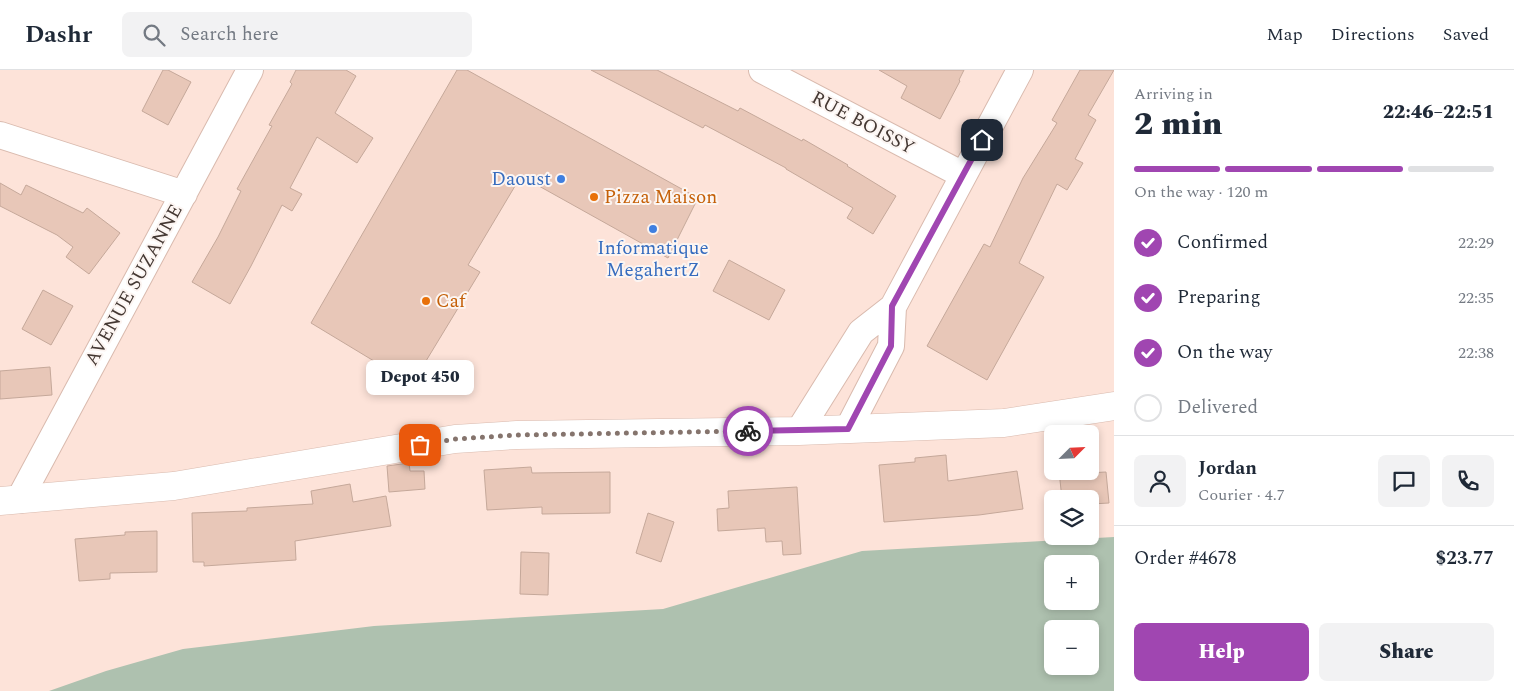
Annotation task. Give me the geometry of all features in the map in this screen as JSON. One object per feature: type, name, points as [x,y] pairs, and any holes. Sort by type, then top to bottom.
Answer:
[{"type":"street","name":"AVENUE SUZANNE","points":[[9,500],[184,194],[250,70]]},
{"type":"street","name":"RUE BOISSY","points":[[762,70],[963,175]]},
{"type":"street","points":[[799,431],[861,332],[892,306],[1020,70]]},
{"type":"street","points":[[0,135],[184,194]]},
{"type":"street","points":[[848,429],[891,346],[892,306]]},
{"type":"street","points":[[9,500],[174,486],[455,439],[517,435],[799,431],[1004,423],[1114,406]]},
{"type":"green space","points":[[1114,537],[1114,691],[49,691],[106,671],[183,649],[374,626],[663,609],[862,551],[1044,541],[1044,545],[1099,545],[1099,538]]},
{"type":"building","points":[[163,70],[168,70],[191,82],[168,125],[142,111]]},
{"type":"building","points":[[296,70],[346,70],[356,76],[335,113],[373,138],[357,163],[317,137],[290,188],[302,194],[292,211],[282,205],[230,304],[192,282],[218,237],[241,191],[237,189],[272,126],[269,125],[292,84],[290,82]]},
{"type":"building","points":[[457,70],[467,70],[698,198],[668,258],[521,176],[468,265],[480,272],[412,384],[311,323]]},
{"type":"building","points":[[591,70],[657,70],[738,111],[740,108],[802,141],[803,139],[896,196],[873,234],[847,218],[853,208],[786,168],[705,125],[703,128]]},
{"type":"building","points":[[879,70],[964,70],[940,119],[901,98],[907,86]]},
{"type":"building","points":[[1080,70],[1114,70],[1088,115],[1096,120],[1075,159],[1083,163],[1067,190],[1057,184],[1019,263],[1044,277],[987,380],[927,346],[984,244],[990,247],[1023,178],[1057,123],[1052,120]]},
{"type":"building","points":[[0,183],[21,195],[26,185],[83,213],[87,208],[120,233],[89,274],[66,257],[73,247],[57,235],[0,206]]},
{"type":"building","points":[[729,260],[785,290],[769,320],[713,291]]},
{"type":"building","points":[[43,290],[73,306],[51,345],[22,329]]},
{"type":"building","points":[[50,367],[52,395],[0,399],[0,371]]},
{"type":"building","points":[[946,455],[948,481],[1017,471],[1023,509],[979,515],[884,522],[879,465],[915,462],[915,458]]},
{"type":"building","points":[[409,463],[410,471],[424,471],[425,489],[389,492],[387,466]]},
{"type":"building","points":[[531,467],[532,473],[610,472],[610,513],[542,514],[542,507],[487,510],[484,470]]},
{"type":"building","points":[[1099,472],[1106,472],[1109,503],[1099,504],[1099,490],[1061,490],[1060,480],[1099,480]]},
{"type":"building","points":[[350,484],[353,502],[386,496],[391,526],[295,541],[296,560],[204,566],[204,562],[193,562],[192,513],[247,511],[247,508],[313,504],[311,491]]},
{"type":"building","points":[[797,487],[801,554],[783,555],[782,541],[766,542],[765,528],[718,531],[717,509],[729,508],[728,491]]},
{"type":"building","points":[[648,513],[674,522],[661,562],[636,553]]},
{"type":"building","points":[[157,531],[157,572],[110,573],[110,579],[79,581],[75,539],[125,535],[125,532]]},
{"type":"building","points":[[521,552],[549,553],[548,595],[520,594]]},
{"type":"way so far","points":[[420,445],[455,439],[517,435],[748,431]]},
{"type":"place","name":"Daoust","points":[[561,179]]},
{"type":"place","name":"Pizza Maison","points":[[594,197]]},
{"type":"place","name":"Informatique MegahertZ","points":[[653,229]]},
{"type":"place","name":"Caf","points":[[426,301]]},
{"type":"place","name":"Depot 450","points":[[420,445]]},
{"type":"route","points":[[748,431],[848,429],[891,346],[892,306],[982,140]]}]
